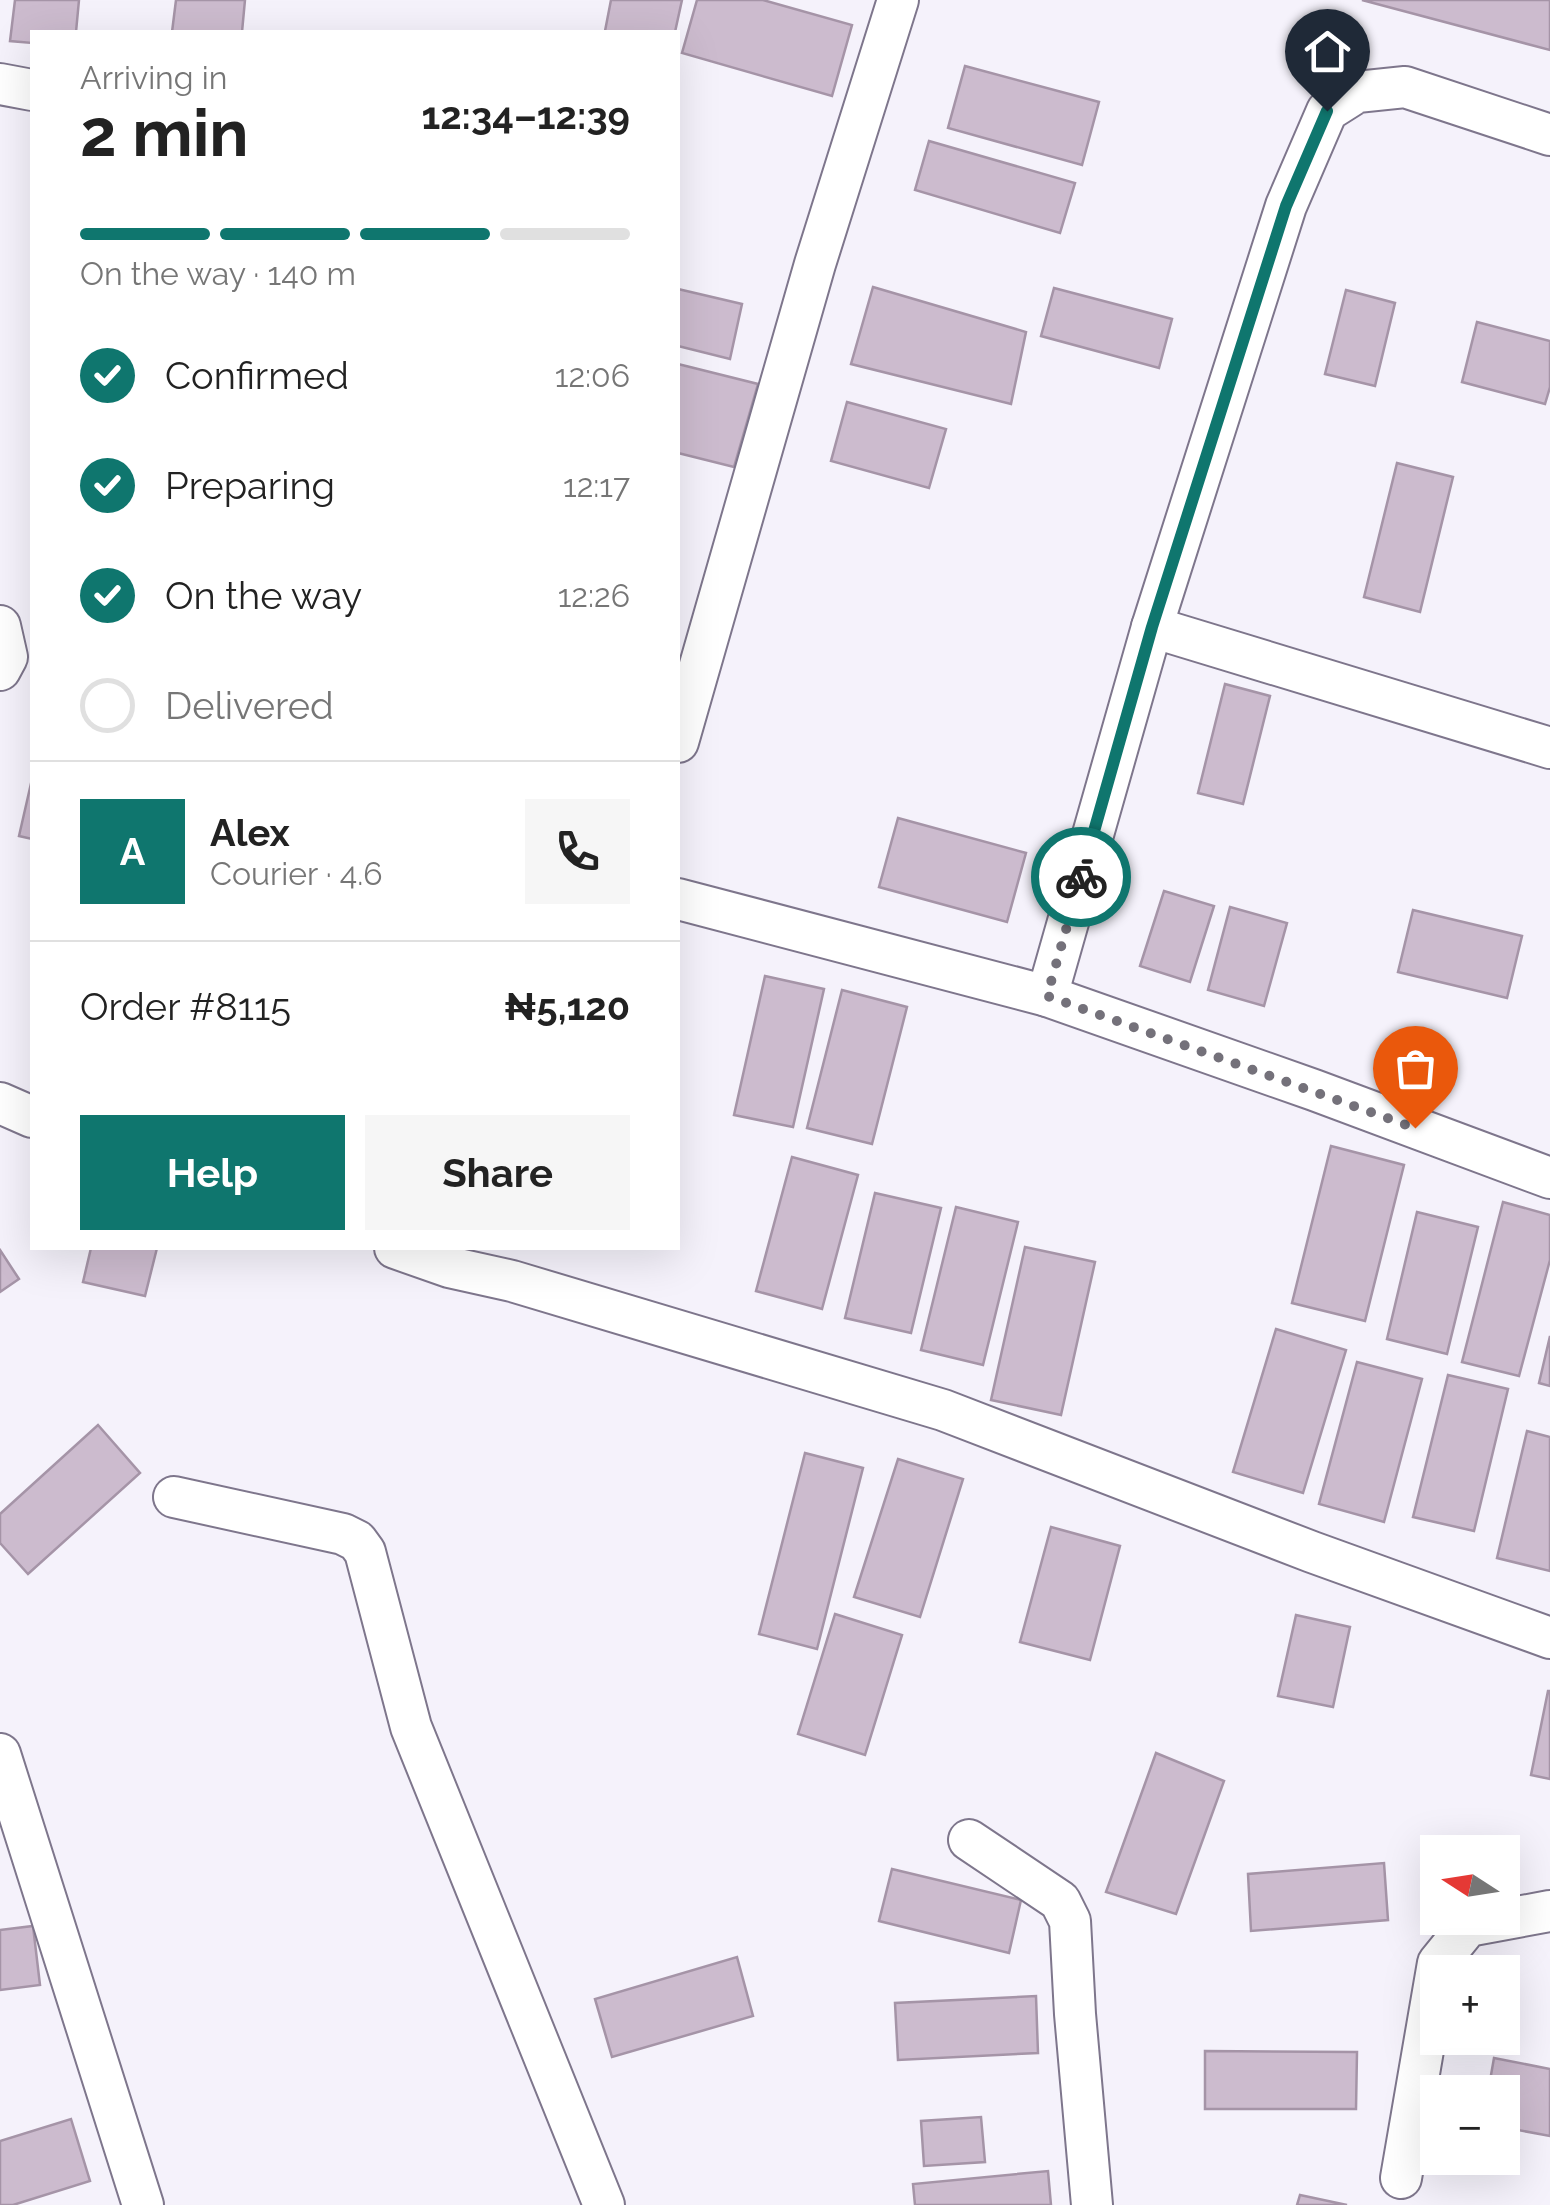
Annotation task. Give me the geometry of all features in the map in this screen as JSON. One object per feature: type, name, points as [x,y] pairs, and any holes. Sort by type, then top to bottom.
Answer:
[{"type":"street","points":[[680,735],[815,264],[898,0]]},
{"type":"street","points":[[0,84],[30,90]]},
{"type":"street","points":[[1047,996],[1152,627],[1286,206],[1327,111],[1357,92],[1405,87],[1550,135]]},
{"type":"street","points":[[1152,627],[1550,748]]},
{"type":"street","points":[[680,901],[1047,996],[1550,1178]]},
{"type":"street","points":[[0,1103],[30,1117]]},
{"type":"street","points":[[401,1250],[448,1267],[517,1264],[943,1410],[1312,1552],[1550,1638]]},
{"type":"street","points":[[174,1497],[343,1534],[357,1541],[365,1552],[411,1727],[604,2205]]},
{"type":"street","points":[[0,1754],[143,2205]]},
{"type":"street","points":[[969,1840],[1060,1901],[1070,1921],[1092,2205]]},
{"type":"street","points":[[1401,2178],[1438,1964],[1468,1926],[1550,1911]]},
{"type":"building","points":[[15,0],[79,0],[76,30],[30,30],[30,43],[10,41]]},
{"type":"building","points":[[176,0],[245,0],[242,30],[172,30]]},
{"type":"building","points":[[611,0],[682,0],[675,30],[605,30]]},
{"type":"building","points":[[697,0],[763,0],[852,25],[832,96],[682,53]]},
{"type":"building","points":[[1362,0],[1550,0],[1550,50]]},
{"type":"building","points":[[965,66],[1099,102],[1082,165],[948,128]]},
{"type":"building","points":[[929,141],[1075,183],[1060,233],[915,190]]},
{"type":"building","points":[[873,287],[1026,332],[1011,404],[851,364]]},
{"type":"building","points":[[1054,288],[1172,319],[1159,368],[1041,336]]},
{"type":"building","points":[[680,289],[742,304],[730,359],[680,346]]},
{"type":"building","points":[[1346,290],[1395,303],[1375,386],[1325,374]]},
{"type":"building","points":[[1477,322],[1550,341],[1550,387],[1545,404],[1462,382]]},
{"type":"building","points":[[680,364],[758,384],[734,467],[680,454]]},
{"type":"building","points":[[847,402],[946,429],[929,488],[831,461]]},
{"type":"building","points":[[1397,463],[1453,477],[1420,612],[1364,597]]},
{"type":"building","points":[[1225,684],[1270,696],[1243,804],[1198,793]]},
{"type":"building","points":[[30,788],[30,839],[19,836]]},
{"type":"building","points":[[898,818],[1026,853],[1007,922],[879,887]]},
{"type":"building","points":[[1164,891],[1214,906],[1190,982],[1140,966]]},
{"type":"building","points":[[1230,907],[1287,923],[1264,1006],[1208,990]]},
{"type":"building","points":[[1413,910],[1522,936],[1507,998],[1398,972]]},
{"type":"building","points":[[765,976],[824,989],[793,1127],[734,1115]]},
{"type":"building","points":[[842,990],[907,1007],[872,1144],[807,1128]]},
{"type":"building","points":[[1331,1146],[1404,1165],[1365,1321],[1292,1303]]},
{"type":"building","points":[[792,1157],[858,1175],[822,1309],[756,1291]]},
{"type":"building","points":[[875,1193],[941,1208],[911,1333],[845,1318]]},
{"type":"building","points":[[1503,1202],[1550,1215],[1550,1260],[1519,1376],[1462,1362]]},
{"type":"building","points":[[956,1207],[1018,1222],[983,1365],[921,1350]]},
{"type":"building","points":[[1417,1212],[1478,1227],[1447,1354],[1387,1339]]},
{"type":"building","points":[[1025,1247],[1095,1262],[1061,1415],[991,1400]]},
{"type":"building","points":[[0,1250],[19,1279],[0,1292]]},
{"type":"building","points":[[91,1250],[156,1250],[145,1296],[83,1282]]},
{"type":"building","points":[[1276,1329],[1346,1350],[1303,1493],[1233,1472]]},
{"type":"building","points":[[1550,1336],[1550,1386],[1539,1383]]},
{"type":"building","points":[[1357,1362],[1422,1379],[1384,1522],[1319,1504]]},
{"type":"building","points":[[1448,1375],[1508,1389],[1474,1531],[1413,1517]]},
{"type":"building","points":[[98,1425],[140,1473],[28,1574],[0,1543],[0,1514]]},
{"type":"building","points":[[1527,1431],[1550,1437],[1550,1571],[1497,1558]]},
{"type":"building","points":[[805,1453],[863,1468],[817,1649],[759,1634]]},
{"type":"building","points":[[898,1459],[963,1479],[920,1617],[854,1597]]},
{"type":"building","points":[[1051,1527],[1120,1546],[1090,1660],[1020,1642]]},
{"type":"building","points":[[835,1614],[902,1635],[865,1755],[798,1734]]},
{"type":"building","points":[[1296,1615],[1350,1627],[1333,1707],[1278,1696]]},
{"type":"building","points":[[1550,1691],[1550,1779],[1531,1775]]},
{"type":"building","points":[[1156,1753],[1224,1781],[1176,1914],[1106,1892]]},
{"type":"building","points":[[1384,1863],[1388,1920],[1251,1931],[1248,1874]]},
{"type":"building","points":[[892,1869],[1021,1900],[1009,1953],[879,1921]]},
{"type":"building","points":[[33,1926],[40,1985],[0,1990],[0,1930]]},
{"type":"building","points":[[737,1957],[753,2016],[612,2057],[595,1999]]},
{"type":"building","points":[[1036,1996],[1038,2053],[898,2060],[895,2003]]},
{"type":"building","points":[[1205,2051],[1357,2052],[1356,2109],[1205,2109]]},
{"type":"building","points":[[1494,2058],[1550,2069],[1550,2136],[1520,2130],[1520,2075],[1491,2075]]},
{"type":"building","points":[[981,2117],[985,2162],[924,2166],[921,2121]]},
{"type":"building","points":[[71,2119],[90,2181],[13,2205],[0,2205],[0,2141]]},
{"type":"building","points":[[1048,2171],[1051,2205],[915,2205],[913,2184]]},
{"type":"building","points":[[1300,2195],[1347,2205],[1297,2205]]},
{"type":"way so far","points":[[1081,877],[1047,996],[1415,1128]]},
{"type":"route","points":[[1081,877],[1152,627],[1286,206],[1327,111]]}]
